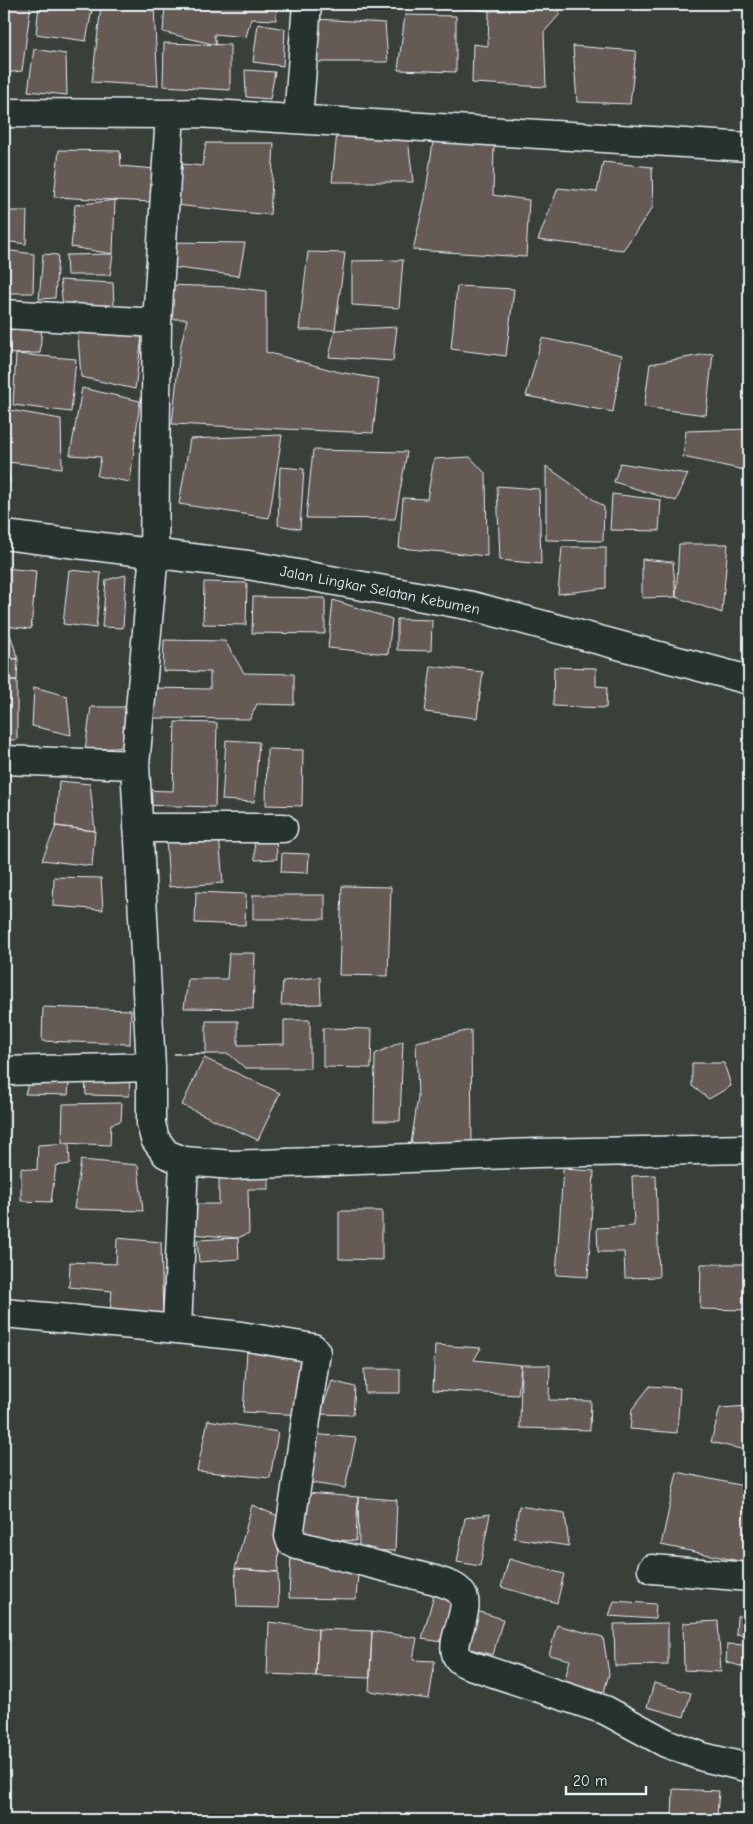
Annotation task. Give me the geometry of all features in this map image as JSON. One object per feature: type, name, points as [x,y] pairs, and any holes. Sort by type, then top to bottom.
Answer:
[{"type":"main road","points":[[298,119],[308,4]]},
{"type":"main road","points":[[4,113],[196,113],[749,147]]},
{"type":"main road","points":[[170,114],[157,323],[154,553],[135,765],[150,1067],[151,1124],[155,1139],[166,1154],[184,1161],[233,1165],[537,1153],[749,1149]]},
{"type":"main road","points":[[4,314],[157,323]]},
{"type":"main road","name":"Jalan Lingkar Selatan Kebumen","points":[[4,535],[248,565],[472,606],[749,680]]},
{"type":"main road","points":[[4,760],[135,765]]},
{"type":"main road","points":[[138,828],[283,828]]},
{"type":"main road","points":[[4,1071],[150,1067]]},
{"type":"main road","points":[[177,1329],[184,1161]]},
{"type":"main road","points":[[4,1313],[241,1336],[313,1348],[316,1352],[289,1536],[291,1542],[296,1545],[435,1580],[461,1592],[465,1607],[456,1654],[460,1660],[467,1664],[605,1710],[666,1743],[703,1756],[749,1768]]},
{"type":"main road","points":[[652,1569],[749,1577]]},
{"type":"building","points":[[4,4],[31,4],[22,71],[4,73]]},
{"type":"building","points":[[39,4],[93,4],[86,41],[36,34]]},
{"type":"building","points":[[165,4],[277,4],[276,20],[251,19],[246,37],[214,34],[216,45],[163,32]]},
{"type":"building","points":[[414,4],[490,4],[489,11]]},
{"type":"building","points":[[532,4],[555,4],[560,14],[544,32],[546,87],[472,83],[473,44],[488,46],[489,11],[524,10]]},
{"type":"building","points":[[101,6],[154,7],[158,86],[92,82]]},
{"type":"building","points":[[405,15],[456,16],[456,72],[398,70]]},
{"type":"building","points":[[316,19],[385,23],[388,62],[313,62]]},
{"type":"building","points":[[258,24],[285,29],[283,66],[253,62]]},
{"type":"building","points":[[164,43],[230,45],[230,90],[163,86]]},
{"type":"building","points":[[573,46],[636,51],[630,104],[577,102]]},
{"type":"building","points":[[34,49],[66,54],[67,95],[28,91]]},
{"type":"building","points":[[245,70],[275,72],[270,99],[246,97]]},
{"type":"building","points":[[407,130],[413,182],[332,182],[337,132]]},
{"type":"building","points":[[433,142],[494,145],[493,195],[529,200],[526,257],[413,250],[425,198]]},
{"type":"building","points":[[206,143],[274,143],[270,215],[175,205],[183,164],[202,166]]},
{"type":"building","points":[[59,150],[120,151],[121,166],[155,169],[152,202],[54,197]]},
{"type":"building","points":[[603,162],[652,167],[653,207],[623,250],[538,240],[558,188],[597,192]]},
{"type":"building","points":[[115,200],[113,254],[71,247],[75,205]]},
{"type":"building","points":[[4,211],[27,211],[26,244],[4,241]]},
{"type":"building","points":[[169,242],[245,243],[239,276],[170,267]]},
{"type":"building","points":[[4,250],[34,254],[33,293],[4,293]]},
{"type":"building","points":[[308,252],[345,253],[335,330],[299,330]]},
{"type":"building","points":[[43,254],[58,255],[55,298],[39,299]]},
{"type":"building","points":[[113,254],[110,275],[67,275],[66,255]]},
{"type":"building","points":[[403,260],[399,308],[352,305],[352,261]]},
{"type":"building","points":[[60,280],[113,283],[114,307],[63,306]]},
{"type":"building","points":[[166,285],[231,287],[266,291],[266,352],[339,372],[379,379],[373,433],[172,424],[180,349],[187,319],[165,319]]},
{"type":"building","points":[[457,286],[514,289],[506,356],[451,349]]},
{"type":"building","points":[[4,323],[42,325],[40,353],[4,354]]},
{"type":"building","points":[[77,323],[143,329],[135,389],[81,377]]},
{"type":"building","points":[[397,327],[393,361],[329,357],[335,330]]},
{"type":"building","points":[[542,338],[622,355],[613,412],[526,396]]},
{"type":"building","points":[[713,353],[706,415],[644,407],[650,364]]},
{"type":"building","points":[[16,354],[76,359],[71,412],[13,405]]},
{"type":"building","points":[[82,388],[140,401],[130,482],[97,476],[101,457],[70,455]]},
{"type":"building","points":[[4,409],[61,419],[62,468],[7,462],[10,482],[4,483]]},
{"type":"building","points":[[749,429],[749,471],[683,457],[686,431]]},
{"type":"building","points":[[282,435],[269,518],[179,504],[190,439]]},
{"type":"building","points":[[313,450],[407,452],[395,519],[306,518]]},
{"type":"building","points":[[470,457],[486,474],[487,556],[399,548],[403,498],[427,499],[434,459]]},
{"type":"building","points":[[620,463],[688,474],[676,501],[614,482]]},
{"type":"building","points":[[546,466],[604,507],[603,541],[546,540]]},
{"type":"building","points":[[280,467],[304,469],[300,529],[278,525]]},
{"type":"building","points":[[497,486],[539,489],[541,564],[500,560]]},
{"type":"building","points":[[612,494],[661,500],[659,531],[610,530]]},
{"type":"building","points":[[679,544],[728,544],[722,613],[676,597]]},
{"type":"building","points":[[562,547],[606,547],[606,588],[558,594]]},
{"type":"building","points":[[642,559],[673,562],[676,597],[642,598]]},
{"type":"building","points":[[4,568],[36,571],[31,629],[4,626]]},
{"type":"building","points":[[69,570],[101,573],[96,628],[63,624]]},
{"type":"building","points":[[126,575],[123,628],[102,627],[106,580]]},
{"type":"building","points":[[204,582],[247,583],[246,625],[203,624]]},
{"type":"building","points":[[253,597],[325,598],[325,634],[252,633]]},
{"type":"building","points":[[333,600],[392,619],[388,654],[328,648]]},
{"type":"building","points":[[397,619],[432,620],[431,651],[397,650]]},
{"type":"building","points":[[4,633],[10,634],[18,659],[4,658]]},
{"type":"building","points":[[164,640],[225,641],[244,673],[294,674],[294,705],[257,704],[250,719],[152,718],[153,688],[210,689],[210,672],[163,671]]},
{"type":"building","points":[[4,658],[18,659],[17,680],[4,679]]},
{"type":"building","points":[[431,666],[483,672],[477,718],[425,712]]},
{"type":"building","points":[[554,667],[596,668],[596,686],[607,687],[606,708],[553,706]]},
{"type":"building","points":[[17,680],[17,740],[4,740],[4,682]]},
{"type":"building","points":[[34,687],[67,696],[71,735],[32,726]]},
{"type":"building","points":[[91,707],[128,707],[126,747],[85,750]]},
{"type":"building","points":[[175,722],[217,723],[215,807],[139,805],[139,790],[173,791]]},
{"type":"building","points":[[226,740],[259,742],[254,802],[222,800]]},
{"type":"building","points":[[267,749],[303,750],[302,806],[266,805]]},
{"type":"building","points":[[59,781],[90,784],[95,831],[56,826]]},
{"type":"building","points":[[56,826],[95,831],[92,866],[42,860]]},
{"type":"building","points":[[276,834],[277,859],[255,860],[254,835]]},
{"type":"building","points":[[219,835],[223,883],[169,887],[166,838]]},
{"type":"building","points":[[282,853],[309,854],[308,873],[281,872]]},
{"type":"building","points":[[54,877],[101,878],[103,910],[53,906]]},
{"type":"building","points":[[342,886],[391,887],[388,976],[339,975]]},
{"type":"building","points":[[196,892],[246,894],[245,925],[195,923]]},
{"type":"building","points":[[253,895],[325,895],[325,919],[253,919]]},
{"type":"building","points":[[229,953],[255,953],[253,1009],[184,1008],[188,979],[227,979]]},
{"type":"building","points":[[320,977],[321,1004],[281,1005],[283,981]]},
{"type":"building","points":[[43,1007],[131,1010],[130,1044],[42,1041]]},
{"type":"building","points":[[4,1008],[10,1008],[6,1062],[4,1062]]},
{"type":"building","points":[[284,1020],[310,1020],[310,1068],[245,1068],[229,1054],[174,1054],[206,1053],[206,1021],[238,1021],[238,1045],[284,1044]]},
{"type":"building","points":[[323,1028],[372,1029],[371,1068],[323,1067]]},
{"type":"building","points":[[471,1030],[472,1145],[411,1144],[418,1097],[416,1042]]},
{"type":"building","points":[[403,1041],[400,1121],[374,1121],[375,1054]]},
{"type":"building","points":[[204,1058],[280,1093],[258,1140],[182,1105]]},
{"type":"building","points":[[692,1063],[724,1063],[731,1086],[709,1099],[692,1086]]},
{"type":"building","points":[[70,1073],[68,1095],[25,1094],[32,1074]]},
{"type":"building","points":[[130,1076],[129,1096],[86,1095],[85,1077]]},
{"type":"building","points":[[122,1103],[121,1121],[111,1124],[110,1145],[62,1143],[63,1104]]},
{"type":"building","points":[[69,1143],[70,1164],[56,1166],[51,1202],[21,1201],[21,1168],[37,1170],[38,1145]]},
{"type":"building","points":[[81,1160],[138,1165],[143,1211],[74,1209]]},
{"type":"building","points":[[563,1169],[594,1171],[588,1277],[556,1275]]},
{"type":"building","points":[[656,1175],[659,1277],[625,1278],[624,1252],[598,1252],[597,1228],[634,1226],[632,1176]]},
{"type":"building","points":[[269,1176],[269,1189],[248,1189],[249,1233],[238,1238],[192,1234],[192,1204],[219,1204],[219,1177]]},
{"type":"building","points":[[339,1211],[382,1211],[382,1260],[339,1259]]},
{"type":"building","points":[[117,1238],[161,1242],[163,1316],[110,1314],[112,1291],[69,1287],[70,1262],[116,1264]]},
{"type":"building","points":[[238,1238],[239,1259],[199,1262],[197,1240]]},
{"type":"building","points":[[701,1264],[749,1264],[748,1310],[700,1309]]},
{"type":"building","points":[[435,1345],[481,1348],[474,1360],[521,1365],[518,1395],[433,1390]]},
{"type":"building","points":[[247,1351],[310,1356],[305,1415],[243,1412]]},
{"type":"building","points":[[521,1365],[550,1365],[549,1400],[591,1401],[590,1430],[520,1428]]},
{"type":"building","points":[[364,1369],[400,1369],[400,1393],[365,1393]]},
{"type":"building","points":[[332,1381],[355,1387],[353,1415],[320,1414]]},
{"type":"building","points":[[650,1386],[680,1388],[677,1433],[630,1429],[632,1409]]},
{"type":"building","points":[[749,1406],[749,1451],[711,1442],[720,1408]]},
{"type":"building","points":[[208,1420],[278,1432],[270,1478],[197,1471]]},
{"type":"building","points":[[312,1434],[356,1438],[345,1488],[304,1482]]},
{"type":"building","points":[[677,1472],[749,1487],[749,1563],[661,1545]]},
{"type":"building","points":[[306,1493],[358,1497],[356,1541],[303,1538]]},
{"type":"building","points":[[358,1497],[397,1500],[395,1551],[359,1550]]},
{"type":"building","points":[[252,1505],[280,1517],[278,1572],[235,1569]]},
{"type":"building","points":[[519,1506],[565,1513],[569,1546],[514,1538]]},
{"type":"building","points":[[490,1514],[480,1566],[457,1562],[465,1518]]},
{"type":"building","points":[[291,1555],[359,1562],[356,1599],[289,1598]]},
{"type":"building","points":[[509,1559],[564,1574],[557,1603],[501,1587]]},
{"type":"building","points":[[235,1569],[278,1572],[279,1608],[237,1607]]},
{"type":"building","points":[[437,1583],[462,1598],[443,1642],[422,1639]]},
{"type":"building","points":[[614,1601],[656,1604],[655,1619],[609,1616]]},
{"type":"building","points":[[470,1609],[503,1619],[493,1655],[459,1646]]},
{"type":"building","points":[[737,1616],[749,1617],[749,1635],[736,1634]]},
{"type":"building","points":[[718,1621],[721,1672],[684,1670],[683,1623]]},
{"type":"building","points":[[269,1622],[318,1629],[316,1676],[267,1674]]},
{"type":"building","points":[[668,1623],[668,1665],[615,1666],[614,1624]]},
{"type":"building","points":[[557,1625],[603,1637],[609,1674],[604,1692],[564,1683],[570,1660],[549,1655]]},
{"type":"building","points":[[318,1629],[372,1631],[370,1678],[316,1676]]},
{"type":"building","points":[[372,1631],[417,1638],[413,1660],[435,1661],[429,1699],[369,1691]]},
{"type":"building","points":[[727,1644],[747,1645],[747,1668],[726,1662]]},
{"type":"building","points":[[654,1683],[691,1693],[684,1717],[647,1707]]},
{"type":"building","points":[[673,1789],[719,1791],[717,1815],[703,1815],[703,1820],[672,1820]]}]
